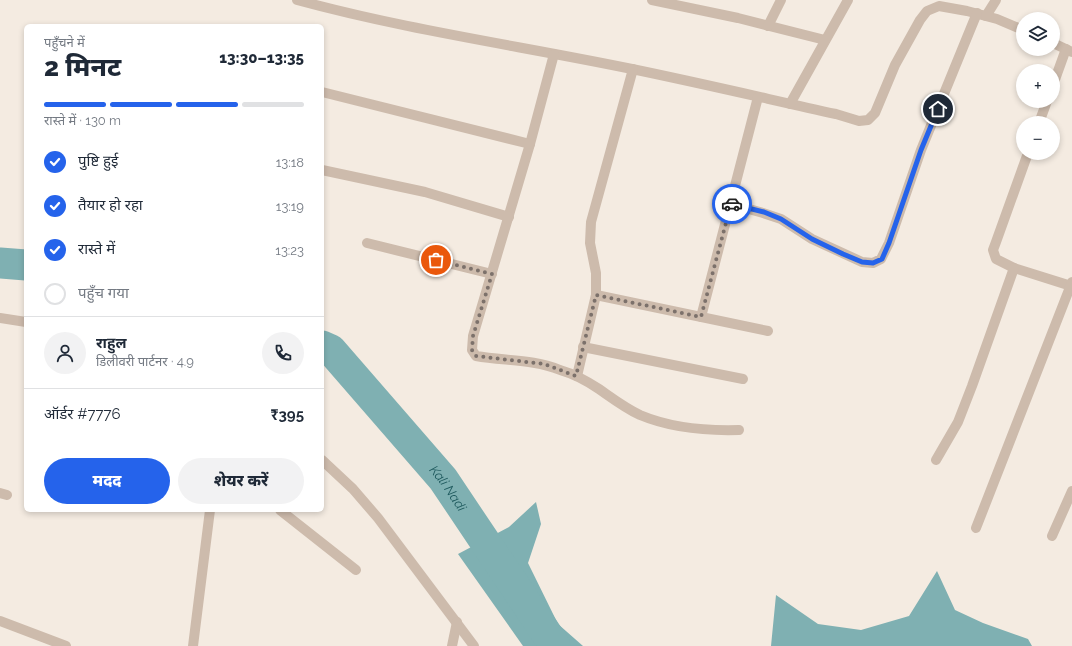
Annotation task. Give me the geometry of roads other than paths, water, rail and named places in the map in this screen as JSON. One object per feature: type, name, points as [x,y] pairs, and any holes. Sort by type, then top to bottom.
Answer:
[{"type":"street","points":[[297,0],[361,16],[632,69],[860,121],[868,120],[875,113],[895,66],[920,20],[927,11],[939,6],[982,15],[1016,27]]},
{"type":"street","points":[[652,0],[738,18],[825,40]]},
{"type":"street","points":[[768,26],[781,0]]},
{"type":"street","points":[[790,104],[848,0]]},
{"type":"street","points":[[731,204],[764,212],[781,219],[812,239],[862,262],[873,263],[882,259],[889,243],[921,150],[982,15],[996,0]]},
{"type":"street","points":[[1060,46],[1069,51],[1060,70]]},
{"type":"street","points":[[554,54],[530,144],[473,336],[472,350],[476,356],[544,364],[576,376],[640,415],[693,429],[712,431],[739,430]]},
{"type":"street","points":[[576,376],[596,295],[596,273],[590,242],[591,222],[632,69]]},
{"type":"street","points":[[324,92],[530,144]]},
{"type":"street","points":[[701,317],[758,97]]},
{"type":"street","points":[[976,528],[1071,284],[1014,268],[996,259],[993,250],[1025,160]]},
{"type":"street","points":[[324,170],[425,192],[509,217]]},
{"type":"street","points":[[367,243],[492,274]]},
{"type":"street","points":[[936,460],[958,422],[1014,268]]},
{"type":"street","points":[[596,295],[768,331]]},
{"type":"street","points":[[0,318],[24,322]]},
{"type":"street","points":[[583,348],[743,379]]},
{"type":"street","points":[[324,462],[353,489],[378,518],[474,646]]},
{"type":"street","points":[[1052,536],[1072,491]]},
{"type":"street","points":[[193,646],[210,512]]},
{"type":"street","points":[[283,512],[356,570]]},
{"type":"street","points":[[0,621],[66,646]]},
{"type":"street","points":[[452,646],[457,622]]},
{"type":"water","points":[[536,502],[541,524],[528,563],[558,624],[583,646],[523,646],[458,554],[509,527]]},
{"type":"water","points":[[937,571],[955,610],[983,623],[1028,639],[1032,646],[771,646],[776,595],[818,624],[861,630],[909,616]]},
{"type":"waterway","name":"Kali Nadi","points":[[0,263],[24,265]]},
{"type":"waterway","name":"Kali Nadi","points":[[324,347],[331,350],[443,479],[555,646]]}]
